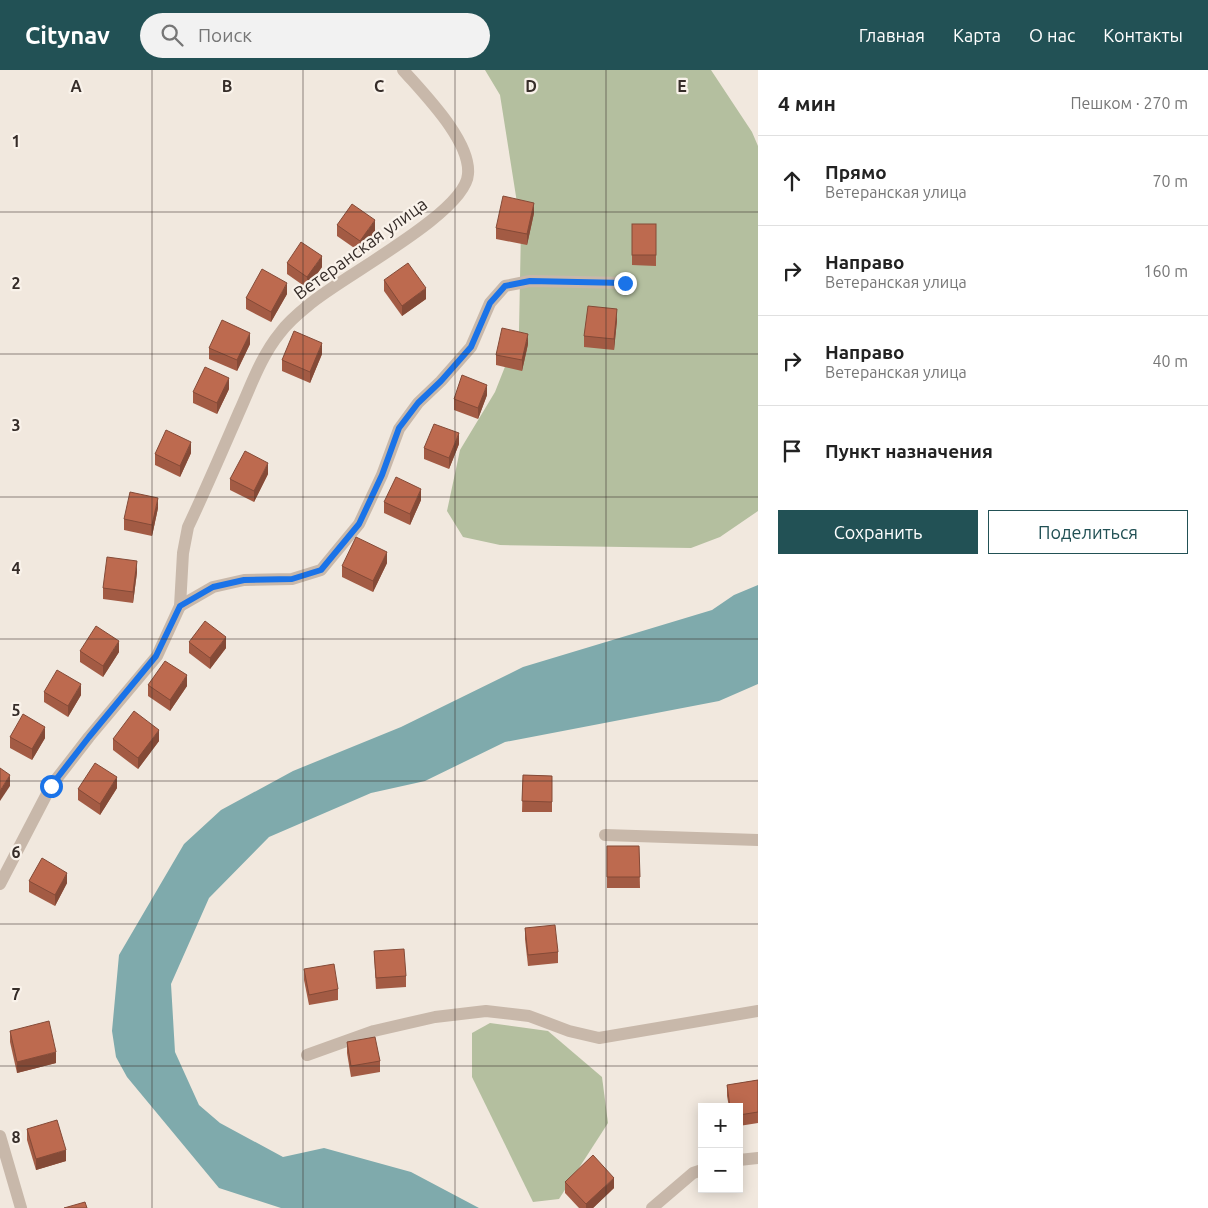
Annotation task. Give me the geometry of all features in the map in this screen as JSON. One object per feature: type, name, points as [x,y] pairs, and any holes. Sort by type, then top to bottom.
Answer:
[{"type":"street","name":"Ветеранская улица","points":[[0,884],[51,786],[156,656],[180,606],[183,553],[188,527],[263,358],[280,332],[311,303],[376,260],[446,207],[462,191],[468,174],[464,150],[445,118],[403,70]]},
{"type":"street","points":[[180,606],[213,587],[244,580],[292,579],[321,570],[359,524],[382,475],[399,428],[418,403],[441,381],[471,347],[490,303],[505,286],[530,281],[625,283]]},
{"type":"street","points":[[605,835],[758,840]]},
{"type":"street","points":[[307,1055],[374,1031],[434,1017],[486,1011],[529,1016],[569,1031],[599,1038],[758,1011]]},
{"type":"street","points":[[0,1136],[20,1208]]},
{"type":"street","points":[[743,1160],[758,1158]]},
{"type":"street","points":[[652,1208],[693,1173],[698,1171]]},
{"type":"green space","points":[[485,70],[711,70],[752,132],[758,146],[758,511],[720,537],[691,548],[500,545],[463,537],[447,511],[460,450],[495,392],[519,331],[521,228],[500,95]]},
{"type":"green space","points":[[490,1023],[548,1031],[602,1077],[608,1123],[559,1199],[533,1202],[472,1077],[472,1033]]},
{"type":"water","points":[[758,585],[758,684],[719,701],[505,742],[425,781],[371,793],[269,837],[209,898],[171,984],[175,1052],[199,1105],[220,1123],[283,1157],[324,1148],[411,1172],[479,1208],[281,1208],[219,1188],[127,1077],[116,1057],[112,1031],[119,955],[184,844],[221,810],[293,771],[401,727],[523,667],[712,610],[734,595]]},
{"type":"building","points":[[503,196],[534,203],[527,234],[496,228]]},
{"type":"building","points":[[352,204],[375,220],[360,241],[337,225]]},
{"type":"building","points":[[632,224],[656,224],[656,255],[632,255]]},
{"type":"building","points":[[301,242],[322,256],[307,277],[287,263]]},
{"type":"building","points":[[408,263],[426,288],[402,306],[384,280]]},
{"type":"building","points":[[262,269],[287,283],[271,312],[246,298]]},
{"type":"building","points":[[588,306],[617,309],[614,339],[584,336]]},
{"type":"building","points":[[222,320],[250,333],[237,360],[209,348]]},
{"type":"building","points":[[502,328],[528,334],[522,360],[496,355]]},
{"type":"building","points":[[294,331],[322,343],[310,372],[282,360]]},
{"type":"building","points":[[205,367],[229,378],[217,403],[193,392]]},
{"type":"building","points":[[462,375],[487,385],[478,408],[454,399]]},
{"type":"building","points":[[434,424],[459,433],[449,458],[424,448]]},
{"type":"building","points":[[166,430],[191,442],[180,466],[155,454]]},
{"type":"building","points":[[245,451],[268,463],[254,491],[230,479]]},
{"type":"building","points":[[396,477],[421,489],[410,514],[384,502]]},
{"type":"building","points":[[130,492],[158,498],[152,525],[124,519]]},
{"type":"building","points":[[356,537],[387,552],[373,581],[342,566]]},
{"type":"building","points":[[107,557],[137,561],[133,592],[103,588]]},
{"type":"building","points":[[205,621],[226,637],[210,658],[189,642]]},
{"type":"building","points":[[96,626],[119,641],[103,666],[80,651]]},
{"type":"building","points":[[165,661],[187,675],[170,700],[148,685]]},
{"type":"building","points":[[57,670],[81,684],[68,706],[44,692]]},
{"type":"building","points":[[134,711],[159,730],[138,758],[113,739]]},
{"type":"building","points":[[23,714],[45,727],[32,749],[10,737]]},
{"type":"building","points":[[95,763],[117,777],[100,804],[78,789]]},
{"type":"building","points":[[0,768],[10,775],[0,791]]},
{"type":"building","points":[[523,775],[552,776],[552,802],[522,801]]},
{"type":"building","points":[[607,846],[639,846],[640,877],[607,877]]},
{"type":"building","points":[[42,858],[67,873],[55,895],[29,881]]},
{"type":"building","points":[[555,925],[558,952],[528,955],[525,928]]},
{"type":"building","points":[[404,949],[406,976],[376,978],[374,951]]},
{"type":"building","points":[[334,964],[338,989],[309,995],[304,969]]},
{"type":"building","points":[[49,1021],[56,1052],[17,1062],[10,1031]]},
{"type":"building","points":[[375,1037],[380,1061],[351,1066],[347,1042]]},
{"type":"building","points":[[758,1080],[758,1112],[743,1114],[743,1103],[729,1103],[727,1085]]},
{"type":"building","points":[[57,1120],[66,1150],[36,1159],[27,1129]]},
{"type":"building","points":[[593,1155],[614,1178],[586,1204],[565,1182]]},
{"type":"building","points":[[85,1202],[87,1208],[64,1208]]},
{"type":"route","points":[[51,786],[156,656],[180,606],[213,587],[244,580],[292,579],[321,570],[359,524],[382,475],[399,428],[418,403],[441,381],[471,347],[490,303],[505,286],[530,281],[625,283]]}]
